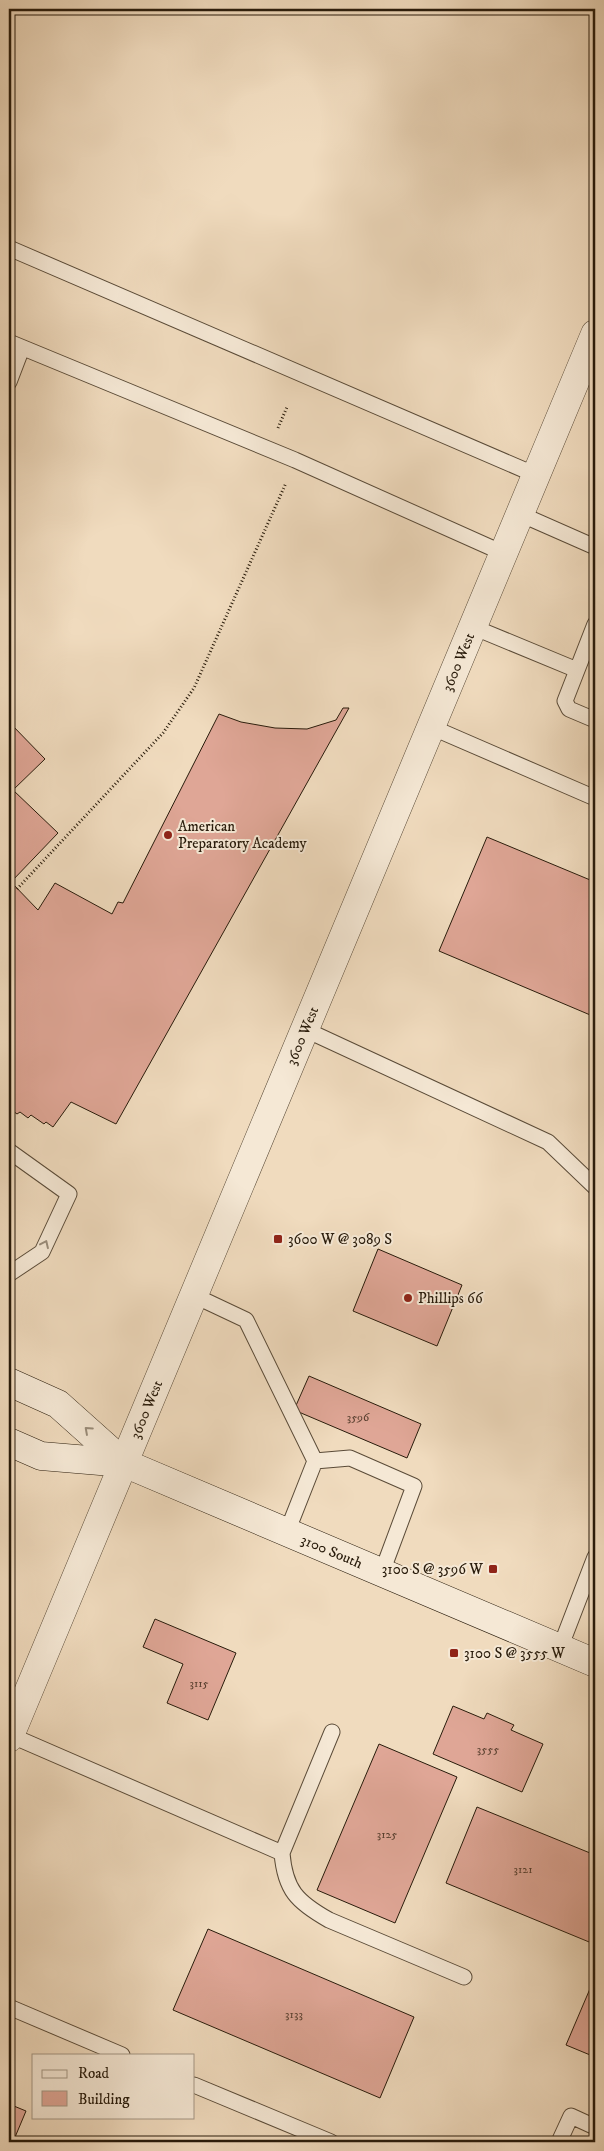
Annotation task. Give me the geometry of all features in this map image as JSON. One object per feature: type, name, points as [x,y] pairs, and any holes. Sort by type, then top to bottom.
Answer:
[{"type":"street","name":"3600 West","points":[[9,1736],[595,334]]},
{"type":"street","name":"3100 South","points":[[9,1382],[58,1404],[124,1463]]},
{"type":"street","name":"3100 South","points":[[9,1442],[41,1456],[124,1463],[595,1663]]},
{"type":"lane","points":[[9,248],[536,475]]},
{"type":"lane","points":[[9,382],[15,345],[295,460],[504,553]]},
{"type":"lane","points":[[520,514],[595,547]]},
{"type":"lane","points":[[595,624],[565,701],[569,709],[595,720]]},
{"type":"lane","points":[[472,627],[577,670]]},
{"type":"lane","points":[[431,727],[595,798]]},
{"type":"lane","points":[[304,1029],[548,1142],[595,1187]]},
{"type":"lane","points":[[9,1152],[68,1194],[42,1252],[9,1274]]},
{"type":"lane","points":[[193,1295],[246,1320],[315,1461],[288,1532]]},
{"type":"lane","points":[[315,1461],[350,1458],[414,1486],[382,1572]]},
{"type":"lane","points":[[560,1648],[595,1558]]},
{"type":"lane","points":[[332,1732],[282,1853],[284,1874],[294,1893],[309,1909],[329,1920],[464,1977]]},
{"type":"lane","points":[[9,1736],[282,1853]]},
{"type":"lane","points":[[9,2007],[120,2054]]},
{"type":"lane","points":[[195,2085],[331,2142]]},
{"type":"lane","points":[[559,2142],[572,2116],[595,2127]]},
{"type":"path","points":[[275,436],[287,408]]},
{"type":"path","points":[[18,889],[163,733],[194,688],[273,514],[295,460]]},
{"type":"building","name":"American Preparatory Academy","points":[[343,708],[349,708],[116,1124],[71,1102],[53,1127],[46,1122],[44,1124],[31,1115],[28,1118],[20,1112],[17,1114],[9,1108],[9,722],[45,759],[13,790],[58,833],[11,882],[38,910],[55,883],[112,914],[118,902],[123,903],[219,714],[241,722],[275,728],[307,729],[336,720]]},
{"type":"building","points":[[487,837],[595,882],[595,1017],[439,951]]},
{"type":"building","name":"Phillips 66","points":[[378,1249],[462,1285],[437,1346],[353,1311]]},
{"type":"building","points":[[309,1376],[421,1424],[407,1458],[294,1410]]},
{"type":"building","points":[[155,1619],[236,1653],[208,1720],[167,1703],[183,1664],[143,1647]]},
{"type":"building","points":[[453,1706],[484,1719],[487,1713],[514,1725],[511,1730],[543,1744],[522,1792],[433,1754]]},
{"type":"building","points":[[379,1744],[457,1777],[395,1923],[317,1890]]},
{"type":"building","points":[[477,1807],[595,1855],[594,1944],[446,1883]]},
{"type":"building","points":[[208,1929],[414,2017],[380,2098],[173,2010]]},
{"type":"building","points":[[595,1977],[595,2057],[566,2045]]},
{"type":"building","points":[[9,2104],[26,2111],[13,2142],[9,2142]]},
{"type":"place","name":"American Preparatory Academy","points":[[168,835]]},
{"type":"place","name":"3600 W @ 3089 S","points":[[278,1239]]},
{"type":"place","name":"Phillips 66","points":[[408,1298]]},
{"type":"place","name":"3100 S @ 3596 W","points":[[493,1569]]},
{"type":"place","name":"3100 S @ 3555 W","points":[[454,1653]]}]
